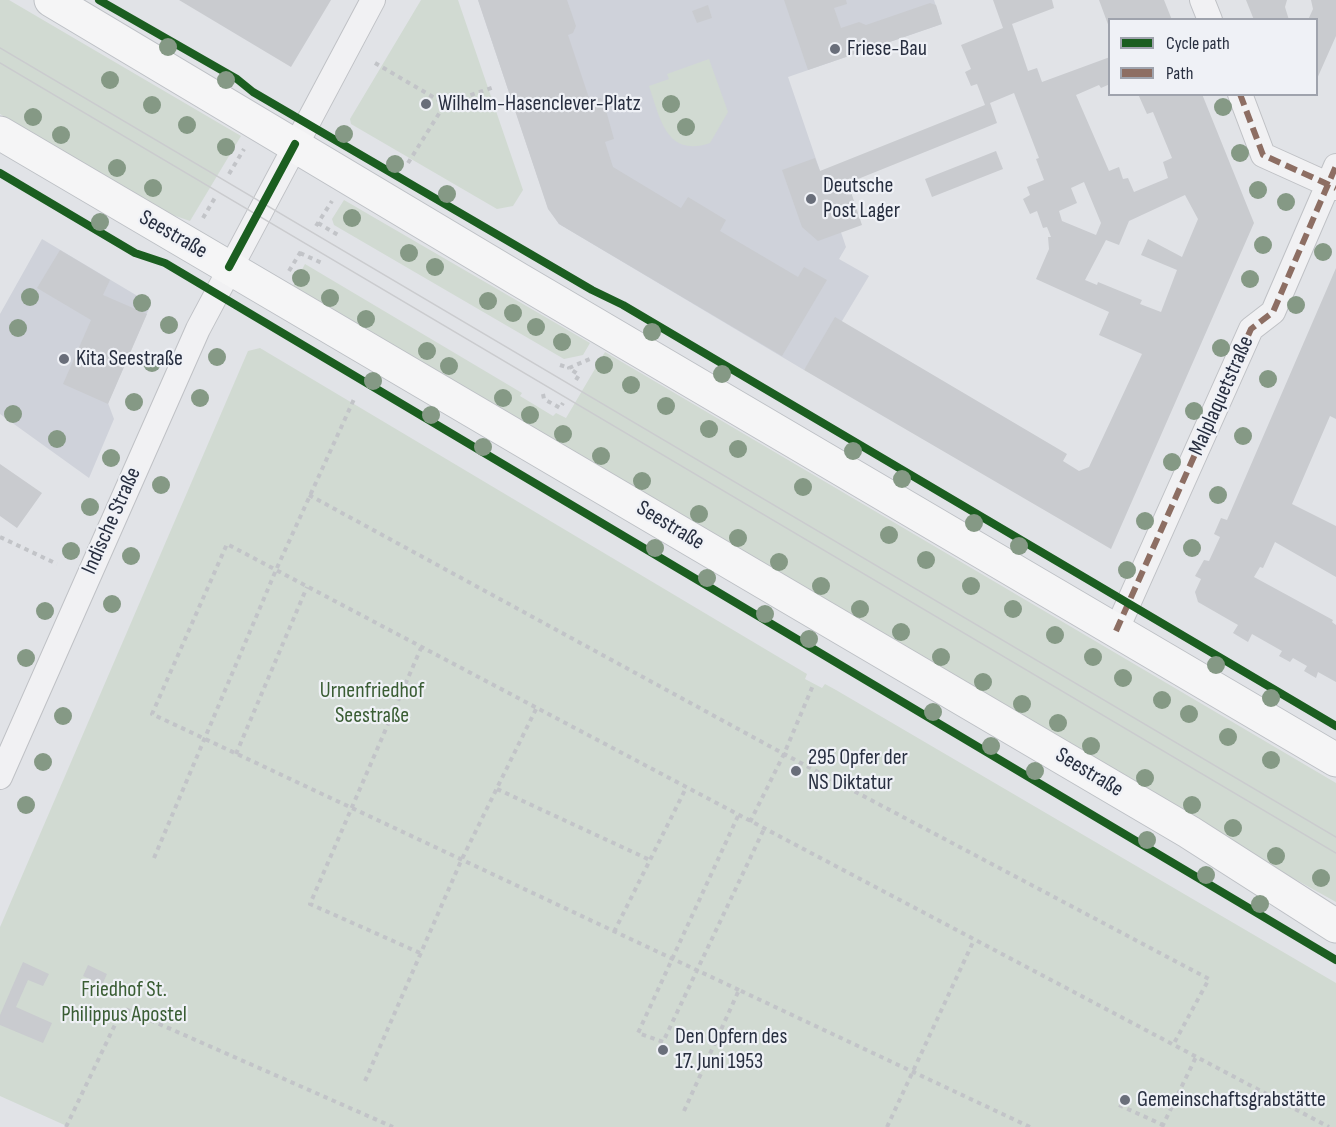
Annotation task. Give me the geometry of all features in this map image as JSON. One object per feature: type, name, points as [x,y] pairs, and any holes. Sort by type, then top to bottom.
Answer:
[{"type":"main road","points":[[51,0],[1116,632],[1336,760]]},
{"type":"main road","name":"Seestraße","points":[[0,133],[1189,832],[1336,926]]},
{"type":"street","name":"Indische Straße","points":[[0,777],[169,392],[229,267],[373,0]]},
{"type":"street","points":[[1202,0],[1208,18]]},
{"type":"street","points":[[1241,96],[1263,155],[1333,179]]},
{"type":"street","name":"Malplaquetstraße","points":[[1116,632],[1251,329],[1273,312],[1333,179]]},
{"type":"path","points":[[375,63],[445,104]]},
{"type":"path","points":[[408,163],[445,104],[494,87]]},
{"type":"path","points":[[229,174],[249,141]]},
{"type":"path","points":[[201,221],[216,196]]},
{"type":"path","points":[[334,196],[317,224],[338,235]]},
{"type":"path","points":[[288,272],[302,250],[322,263]]},
{"type":"path","points":[[569,369],[591,358],[597,348]]},
{"type":"path","points":[[560,365],[579,375],[576,380]]},
{"type":"path","points":[[543,394],[544,399],[560,408],[563,403]]},
{"type":"path","points":[[154,858],[276,570],[355,397]]},
{"type":"path","points":[[309,495],[784,754],[1209,979],[1173,1045]]},
{"type":"path","points":[[0,537],[57,564]]},
{"type":"path","points":[[1030,1127],[152,714],[227,544],[1329,1127]]},
{"type":"path","points":[[236,754],[307,587]]},
{"type":"path","points":[[420,953],[310,904],[422,648]]},
{"type":"path","points":[[750,822],[784,754],[814,684]]},
{"type":"path","points":[[365,1081],[461,861],[536,709]]},
{"type":"path","points":[[614,932],[686,788]]},
{"type":"path","points":[[497,789],[650,860]]},
{"type":"path","points":[[738,816],[638,1033],[663,1042],[764,830]]},
{"type":"path","points":[[887,1127],[974,940]]},
{"type":"path","points":[[684,1111],[739,990]]},
{"type":"path","points":[[66,1127],[123,1008],[393,1127]]},
{"type":"path","points":[[1119,1105],[1163,1126],[1196,1057]]},
{"type":"shaded area","points":[[478,0],[934,0],[942,24],[788,77],[846,247],[839,259],[869,276],[842,321],[804,370],[559,224],[548,208]]},
{"type":"shaded area","name":"Kita Seestraße","points":[[42,239],[151,304],[108,403],[114,419],[89,478],[0,414],[0,314]]},
{"type":"green space","points":[[0,0],[9,0],[241,136],[190,221],[170,214],[0,114]]},
{"type":"green space","name":"Wilhelm-Hasenclever-Platz","points":[[421,0],[458,0],[523,190],[513,206],[497,209],[351,124],[350,119]]},
{"type":"green space","points":[[709,59],[728,112],[710,143],[695,146],[683,145],[667,132],[649,86],[669,79],[667,74]]},
{"type":"green space","points":[[344,200],[590,343],[583,355],[564,359],[334,225],[332,219]]},
{"type":"green space","points":[[305,264],[522,393],[520,396],[553,416],[556,413],[566,418],[605,352],[1336,783],[1336,902],[1255,857],[292,288]]},
{"type":"green space","name":"Urnenfriedhof Seestraße","points":[[260,348],[807,674],[805,679],[822,688],[825,684],[836,690],[1336,983],[1336,1127],[69,1127],[0,1096],[0,927],[248,351]]},
{"type":"building","points":[[179,0],[331,0],[291,67]]},
{"type":"building","points":[[478,0],[567,0],[576,26],[573,33],[568,35],[590,101],[601,98],[614,139],[605,142],[613,167],[681,208],[688,197],[726,220],[720,231],[798,277],[804,267],[827,280],[782,356],[559,224],[548,209]]},
{"type":"building","name":"Friese-Bau","points":[[784,0],[846,0],[847,4],[834,8],[841,28],[859,22],[866,25],[930,3],[936,5],[942,24],[808,70]]},
{"type":"building","points":[[993,0],[1052,0],[1054,8],[1012,24],[1028,71],[1037,68],[1042,82],[1108,58],[1108,85],[1101,88],[1099,85],[1076,95],[1109,171],[1119,167],[1123,179],[1128,178],[1134,192],[1168,178],[1163,162],[1172,158],[1153,112],[1147,114],[1139,96],[1203,96],[1254,223],[1111,549],[804,370],[835,317],[1067,454],[1063,461],[1079,471],[1089,467],[1142,354],[1099,335],[1109,312],[1036,279],[1049,249],[1048,237],[1051,237],[1047,227],[1043,228],[1037,211],[1030,214],[1023,199],[1030,195],[1027,187],[1044,180],[1036,159],[1039,158],[1014,93],[990,103],[997,123],[848,183],[862,225],[818,241],[802,227],[782,170],[815,158],[820,171],[985,105],[977,84],[971,86],[965,72],[971,69],[961,45],[1003,28]],"holes":[[[1084,182],[1101,223],[1096,235],[1062,221],[1059,211],[1077,203],[1071,188]],[[1185,195],[1198,219],[1182,257],[1148,239],[1141,255],[1177,270],[1161,312],[1140,304],[1142,300],[1098,282],[1097,285],[1085,280],[1106,240],[1119,245],[1129,221]]]},
{"type":"building","points":[[1099,0],[1164,0],[1171,18],[1108,18],[1108,24]]},
{"type":"building","points":[[1246,0],[1287,0],[1285,7],[1288,18],[1253,18]]},
{"type":"building","points":[[1311,0],[1336,0],[1336,36],[1318,76],[1318,18],[1309,18],[1313,9]]},
{"type":"building","points":[[708,5],[712,18],[697,23],[692,11]]},
{"type":"building","points":[[996,151],[1003,169],[932,197],[925,179]]},
{"type":"building","points":[[60,250],[110,280],[103,295],[147,314],[108,404],[63,384],[91,320],[37,288]]},
{"type":"building","points":[[1336,268],[1336,419],[1330,416],[1292,504],[1336,526],[1336,577],[1275,542],[1263,568],[1260,567],[1254,577],[1333,620],[1332,622],[1336,625],[1336,682],[1318,672],[1316,678],[1304,671],[1307,666],[1293,658],[1290,662],[1279,656],[1282,651],[1252,634],[1248,642],[1233,633],[1238,625],[1198,602],[1195,592],[1201,579],[1195,576],[1204,560],[1209,561],[1220,537],[1214,534],[1221,518],[1227,520]]},
{"type":"building","points":[[0,464],[42,493],[17,528],[0,516]]},
{"type":"building","points":[[23,962],[49,974],[43,986],[28,980],[16,1007],[52,1023],[43,1043],[0,1025],[0,1015]]},
{"type":"building","points":[[88,965],[107,974],[102,985],[83,976]]},
{"type":"tram line","points":[[0,48],[1336,837]]},
{"type":"tram line","points":[[0,63],[1336,853]]},
{"type":"marked path","points":[[1241,96],[1263,155],[1336,188]]},
{"type":"marked path","points":[[1116,631],[1251,329],[1273,312],[1336,166]]},
{"type":"cycle path","points":[[99,0],[237,79],[253,92],[592,290],[623,305],[1336,726]]},
{"type":"cycle path","points":[[229,267],[295,144]]},
{"type":"cycle path","points":[[0,173],[135,253],[165,263],[1336,960]]},
{"type":"place","name":"Friese-Bau","points":[[835,49]]},
{"type":"place","name":"Wilhelm-Hasenclever-Platz","points":[[426,104]]},
{"type":"place","name":"Deutsche Post Lager","points":[[811,199]]},
{"type":"place","name":"Kita Seestraße","points":[[64,359]]},
{"type":"place","name":"295 Opfer der NS Diktatur","points":[[796,771]]},
{"type":"place","name":"Den Opfern des 17. Juni 1953","points":[[663,1050]]},
{"type":"place","name":"Gemeinschaftsgrabstätte","points":[[1125,1100]]},
{"type":"park label","name":"Friedhof St. Philippus Apostel","points":[[124,1002]]}]
